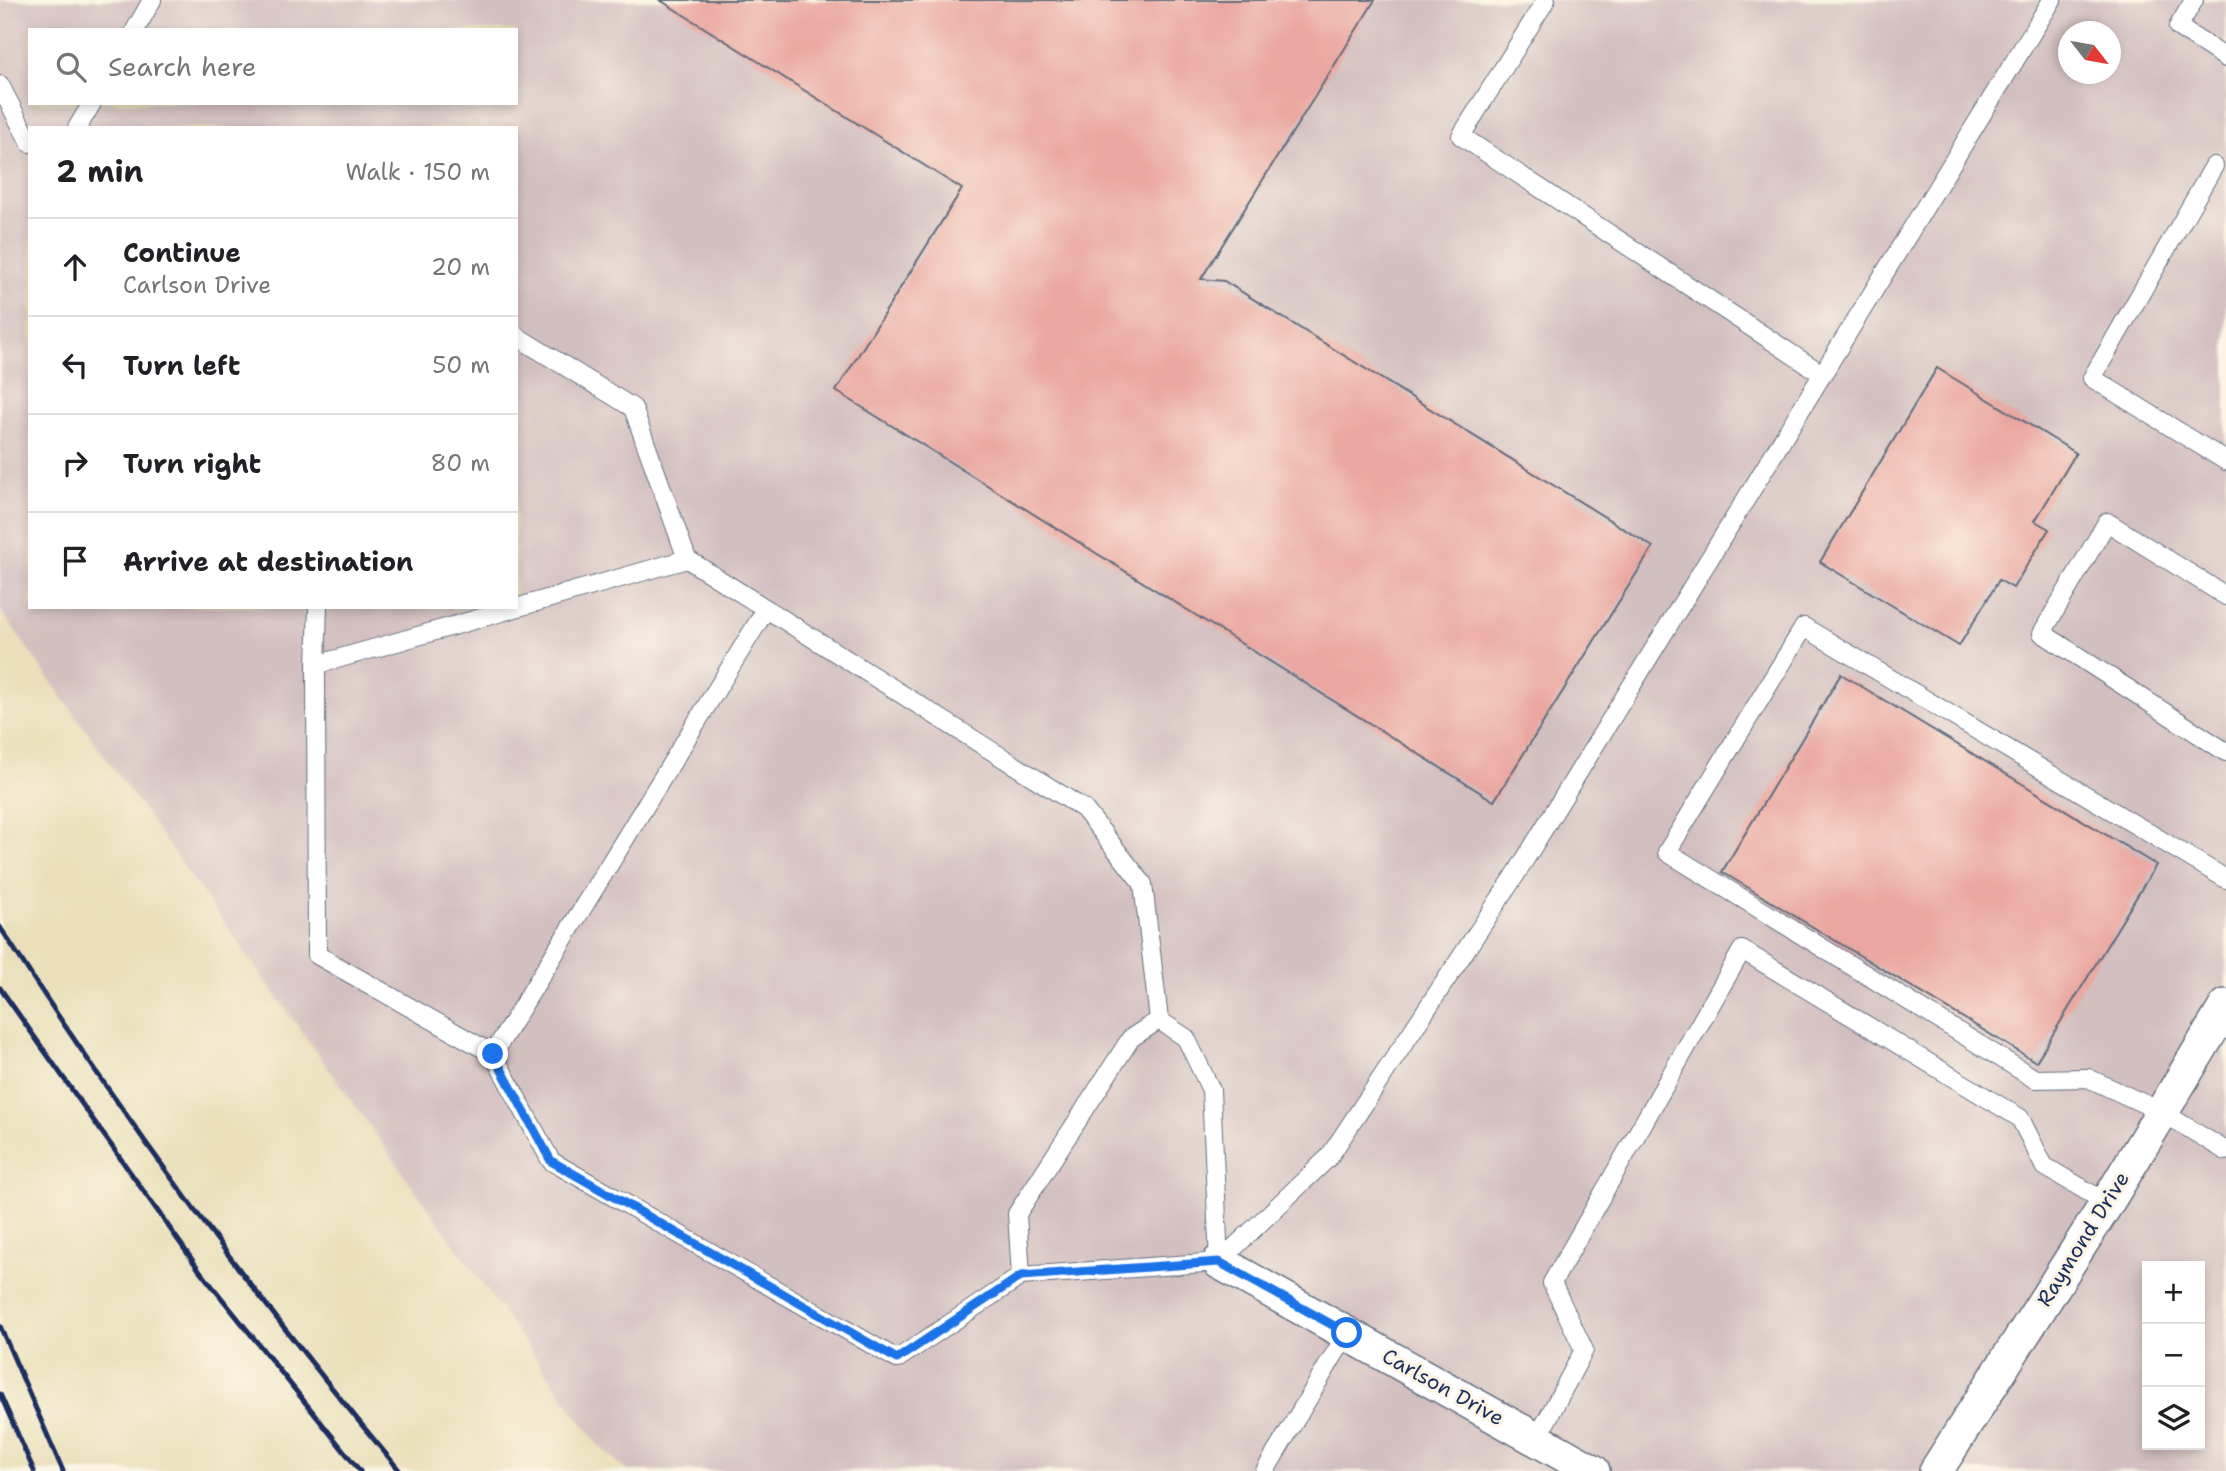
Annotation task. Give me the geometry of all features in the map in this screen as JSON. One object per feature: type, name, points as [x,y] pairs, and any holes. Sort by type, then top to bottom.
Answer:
[{"type":"street","name":"Raymond Drive","points":[[1936,1471],[2107,1203],[2226,1006]]},
{"type":"street","name":"Carlson Drive","points":[[1219,1262],[1593,1471]]},
{"type":"lane","points":[[136,28],[152,0]]},
{"type":"lane","points":[[1546,0],[1461,136],[1822,374]]},
{"type":"lane","points":[[318,609],[317,956],[493,1054],[551,1161],[897,1359],[1021,1276],[1219,1262],[1329,1157],[1516,874],[2052,0]]},
{"type":"lane","points":[[2194,0],[2178,27],[2226,58]]},
{"type":"lane","points":[[0,85],[28,139]]},
{"type":"lane","points":[[78,126],[91,105]]},
{"type":"lane","points":[[2214,166],[2092,378],[2226,461]]},
{"type":"lane","points":[[518,336],[633,408],[687,559],[1084,809],[1143,884],[1159,1020],[1186,1038],[1211,1090],[1219,1262]]},
{"type":"lane","points":[[2226,596],[2108,522],[2042,633],[2226,752]]},
{"type":"lane","points":[[518,607],[687,559]]},
{"type":"lane","points":[[316,664],[510,609]]},
{"type":"lane","points":[[493,1054],[766,609]]},
{"type":"lane","points":[[2226,879],[1804,627],[1667,852],[2035,1079],[2088,1078],[2162,1112],[2226,1151]]},
{"type":"lane","points":[[1537,1439],[1584,1350],[1552,1283],[1742,950],[2020,1118],[2044,1166],[2107,1203]]},
{"type":"lane","points":[[1021,1276],[1017,1214],[1130,1038],[1159,1020]]},
{"type":"lane","points":[[1265,1471],[1347,1333]]},
{"type":"shaded area","points":[[0,0],[2226,0],[2226,1471],[628,1471],[598,1445],[0,610]]},
{"type":"building","points":[[660,0],[1375,0],[1201,279],[1224,281],[1653,547],[1494,801],[836,391],[962,189]]},
{"type":"building","points":[[1937,368],[2076,453],[2035,521],[2049,529],[2013,588],[1999,580],[1959,646],[1820,562]]},
{"type":"building","points":[[1841,674],[2156,865],[2036,1062],[1722,872]]},
{"type":"railway","points":[[0,927],[93,1068],[191,1205],[294,1340],[400,1471]]},
{"type":"railway","points":[[0,988],[200,1271],[360,1471]]},
{"type":"railway","points":[[0,1326],[63,1471]]},
{"type":"railway","points":[[0,1394],[34,1471]]},
{"type":"route","points":[[493,1054],[551,1161],[897,1359],[1021,1276],[1219,1262],[1347,1333]]}]
